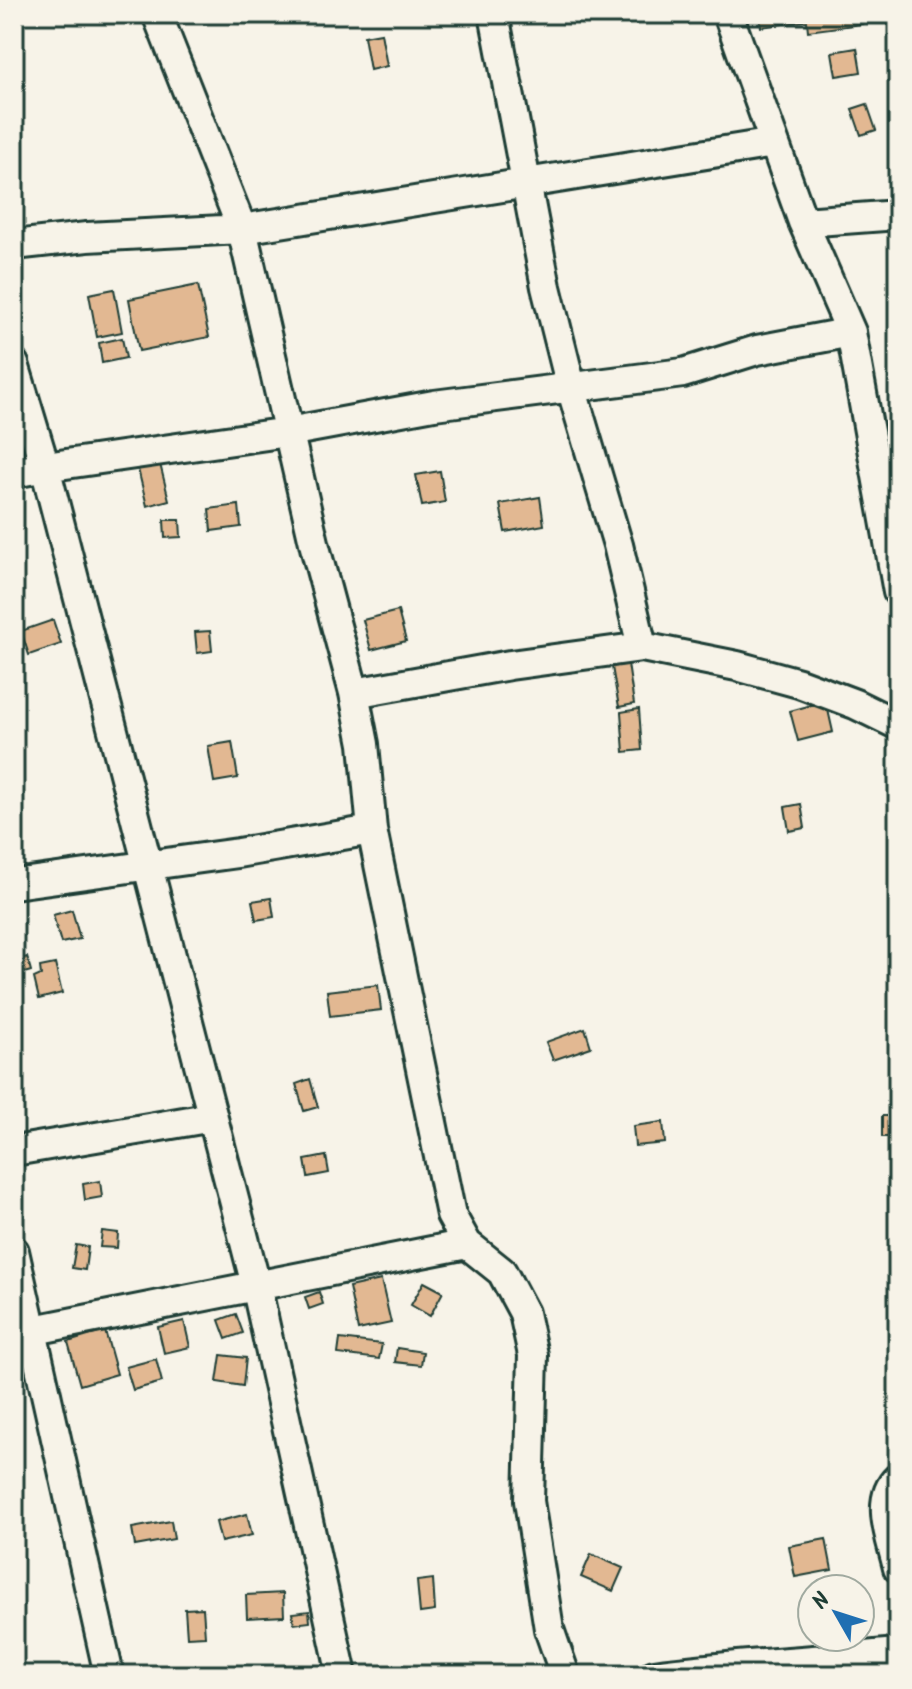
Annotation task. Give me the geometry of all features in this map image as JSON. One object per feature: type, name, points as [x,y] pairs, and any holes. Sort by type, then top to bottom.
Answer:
[{"type":"street","points":[[157,14],[242,229],[315,547],[354,693],[364,744],[372,830],[451,1215],[467,1244],[502,1272],[524,1313],[533,1355],[529,1501],[549,1629],[565,1675]]},
{"type":"street","points":[[494,14],[524,182],[571,387],[618,545],[642,647]]},
{"type":"street","points":[[728,14],[803,222],[851,332],[898,592]]},
{"type":"street","points":[[14,245],[87,237],[242,229],[774,143]]},
{"type":"street","points":[[803,222],[898,215]]},
{"type":"street","points":[[14,473],[288,432],[434,405],[683,373],[757,350],[851,332]]},
{"type":"street","points":[[14,364],[45,467],[256,1285],[342,1675]]},
{"type":"street","points":[[354,693],[510,665],[642,647],[799,683],[855,704],[898,725]]},
{"type":"street","points":[[14,884],[147,867],[372,830]]},
{"type":"street","points":[[14,1151],[213,1117]]},
{"type":"street","points":[[23,1333],[467,1244]]},
{"type":"street","points":[[14,1251],[23,1333],[109,1675]]},
{"type":"street","points":[[898,1478],[891,1484],[884,1509],[898,1568]]},
{"type":"street","points":[[654,1675],[745,1663],[829,1660],[898,1653]]},
{"type":"building","points":[[759,14],[861,14],[862,24],[808,31],[807,21],[761,27]]},
{"type":"building","points":[[381,33],[387,66],[370,70],[364,36]]},
{"type":"building","points":[[857,48],[861,72],[836,76],[832,52]]},
{"type":"building","points":[[867,104],[876,130],[861,135],[852,109]]},
{"type":"building","points":[[198,285],[209,337],[139,351],[129,299]]},
{"type":"building","points":[[114,289],[122,332],[97,337],[89,294]]},
{"type":"building","points":[[122,338],[126,358],[102,363],[99,343]]},
{"type":"building","points":[[160,464],[169,500],[147,506],[138,469]]},
{"type":"building","points":[[440,471],[445,502],[422,506],[416,475]]},
{"type":"building","points":[[540,497],[544,525],[505,532],[500,504]]},
{"type":"building","points":[[239,505],[241,527],[211,531],[209,509]]},
{"type":"building","points":[[164,520],[180,520],[181,537],[165,538]]},
{"type":"building","points":[[398,611],[406,641],[371,650],[363,620]]},
{"type":"building","points":[[53,620],[61,644],[29,655],[21,631]]},
{"type":"building","points":[[210,631],[212,651],[197,653],[195,632]]},
{"type":"building","points":[[628,664],[634,704],[619,707],[612,667]]},
{"type":"building","points":[[826,701],[833,732],[798,741],[790,711]]},
{"type":"building","points":[[639,709],[642,750],[624,752],[621,712]]},
{"type":"building","points":[[232,742],[238,778],[214,782],[208,746]]},
{"type":"building","points":[[801,804],[805,828],[789,831],[785,807]]},
{"type":"building","points":[[271,898],[274,917],[256,920],[252,901]]},
{"type":"building","points":[[72,910],[80,939],[61,943],[53,915]]},
{"type":"building","points":[[27,957],[31,971],[14,976],[14,961]]},
{"type":"building","points":[[55,964],[62,993],[39,999],[34,978],[41,975],[40,967]]},
{"type":"building","points":[[378,985],[381,1010],[330,1016],[327,991]]},
{"type":"building","points":[[585,1028],[591,1047],[553,1060],[546,1042]]},
{"type":"building","points":[[310,1079],[318,1107],[304,1111],[296,1084]]},
{"type":"building","points":[[882,1116],[898,1116],[898,1137],[882,1137]]},
{"type":"building","points":[[663,1122],[665,1143],[635,1146],[633,1126]]},
{"type":"building","points":[[326,1156],[329,1173],[308,1177],[305,1160]]},
{"type":"building","points":[[100,1181],[102,1197],[85,1200],[83,1184]]},
{"type":"building","points":[[102,1231],[118,1233],[117,1248],[100,1247]]},
{"type":"building","points":[[76,1245],[88,1247],[85,1270],[72,1268]]},
{"type":"building","points":[[381,1280],[391,1323],[358,1330],[349,1287]]},
{"type":"building","points":[[424,1282],[443,1292],[430,1316],[411,1305]]},
{"type":"building","points":[[319,1292],[323,1304],[309,1309],[305,1297]]},
{"type":"building","points":[[236,1314],[243,1333],[226,1339],[219,1320]]},
{"type":"building","points":[[184,1321],[190,1347],[164,1353],[158,1327]]},
{"type":"building","points":[[105,1331],[117,1374],[80,1385],[68,1342]]},
{"type":"building","points":[[340,1339],[382,1344],[379,1359],[338,1354]]},
{"type":"building","points":[[397,1348],[423,1352],[421,1365],[395,1362]]},
{"type":"building","points":[[221,1355],[246,1358],[243,1386],[217,1382]]},
{"type":"building","points":[[156,1359],[162,1382],[133,1390],[126,1367]]},
{"type":"building","points":[[247,1514],[252,1535],[221,1542],[216,1522]]},
{"type":"building","points":[[171,1521],[174,1539],[135,1546],[132,1528]]},
{"type":"building","points":[[826,1539],[832,1570],[796,1573],[795,1577],[789,1546]]},
{"type":"building","points":[[591,1554],[623,1568],[613,1591],[581,1577]]},
{"type":"building","points":[[433,1579],[435,1611],[420,1613],[417,1581]]},
{"type":"building","points":[[283,1593],[284,1616],[247,1618],[246,1595]]},
{"type":"building","points":[[203,1608],[205,1636],[187,1637],[185,1609]]},
{"type":"building","points":[[309,1611],[310,1622],[294,1624],[292,1613]]}]
